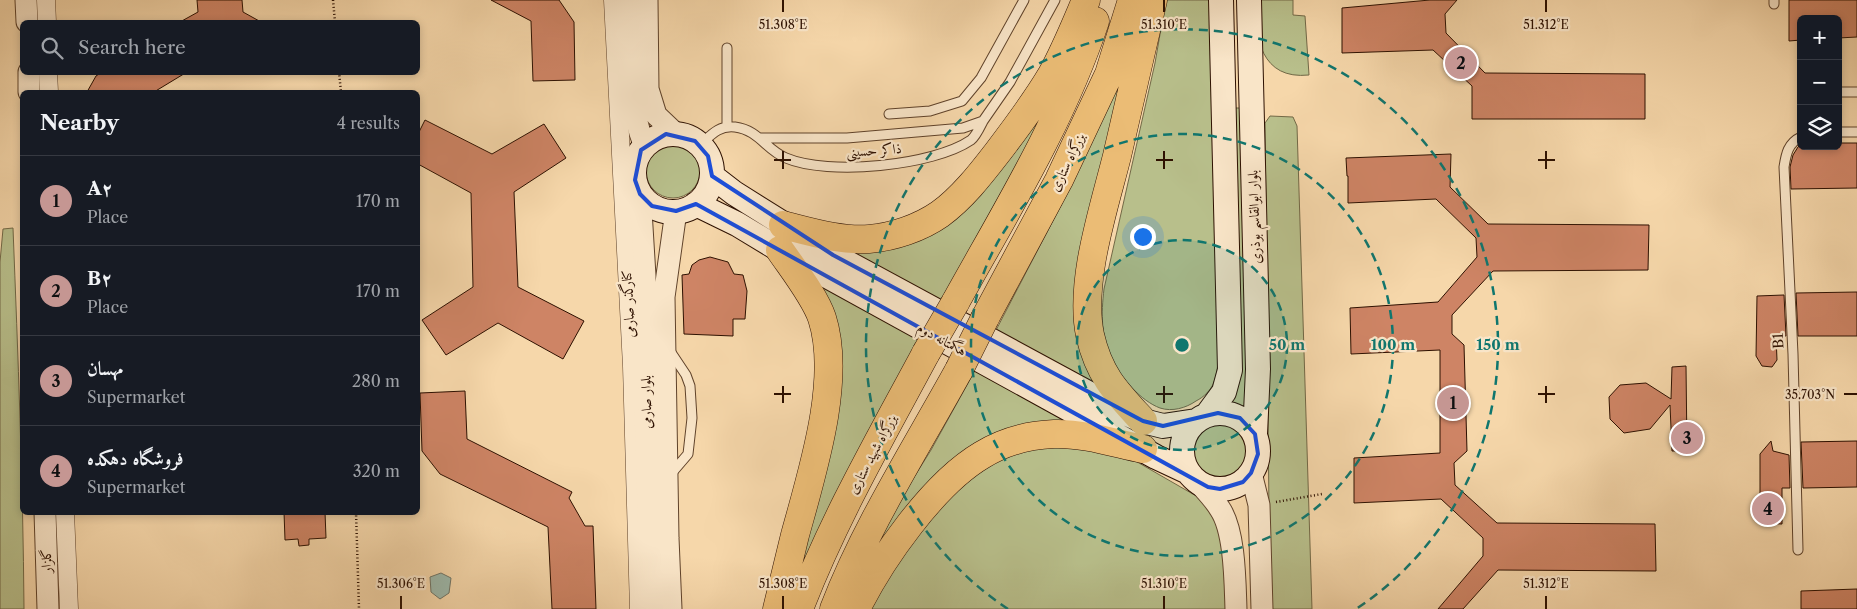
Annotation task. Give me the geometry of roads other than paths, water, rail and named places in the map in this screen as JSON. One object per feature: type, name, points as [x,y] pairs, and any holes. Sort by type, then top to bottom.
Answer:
[{"type":"highway","points":[[777,609],[810,482],[823,418],[829,344],[822,316],[782,238],[869,239],[902,232],[918,226],[939,214],[957,199],[979,175],[1024,118],[1060,59],[1086,0]]},
{"type":"highway","name":"بزرگراه شهید ستاری","points":[[799,609],[816,565],[852,490],[926,353],[1036,158],[1062,106],[1081,61],[1101,0]]},
{"type":"highway","name":"بزرگراه ستاری","points":[[834,609],[870,528],[959,370],[1060,180],[1109,74],[1132,0]]},
{"type":"highway","points":[[1143,421],[1118,396],[1104,377],[1090,335],[1088,302],[1090,278],[1100,224],[1153,0]]},
{"type":"highway","points":[[856,609],[869,584],[900,538],[942,489],[962,469],[982,455],[1008,442],[1031,436],[1054,434],[1081,436],[1143,449]]},
{"type":"main road","name":"بلوار ابوالقاسم بوذری","points":[[1221,0],[1237,82],[1258,369],[1255,434]]},
{"type":"main road","name":"بلوار ابوالقاسم بوذری","points":[[1202,418],[1224,392],[1230,370],[1237,82],[1249,0]]},
{"type":"main road","points":[[676,134],[686,136],[700,145],[708,156],[712,176],[710,186],[704,196],[686,208],[668,211],[652,206],[632,181],[636,159],[644,147],[657,137],[676,134]]},
{"type":"main road","name":"هگمتانه دوم","points":[[712,176],[734,193],[782,238],[1193,477]]},
{"type":"main road","name":"هگمتانه دوم","points":[[686,208],[833,255],[1123,412],[1143,421],[1163,426],[1202,418]]},
{"type":"main road","points":[[1218,413],[1230,414],[1240,418],[1255,434],[1258,454],[1256,464],[1243,482],[1226,488],[1208,487],[1193,477],[1183,462],[1182,451],[1188,430],[1202,418],[1218,413]]},
{"type":"street","points":[[26,0],[27,20]]},
{"type":"street","points":[[46,0],[47,20]]},
{"type":"street","points":[[613,0],[632,181]]},
{"type":"street","points":[[627,0],[630,88],[639,133],[644,147]]},
{"type":"street","points":[[647,0],[648,89],[656,115],[676,134]]},
{"type":"street","points":[[29,75],[30,90]]},
{"type":"street","points":[[48,75],[49,90]]},
{"type":"street","name":"بلوار صارمی","points":[[632,181],[645,276],[646,420],[652,568],[651,609]]},
{"type":"street","name":"بلوار صارمی","points":[[671,609],[652,568],[667,478],[664,297],[686,208]]},
{"type":"street","points":[[1251,473],[1259,505],[1262,609]]},
{"type":"street","points":[[1193,477],[1224,515],[1233,554],[1236,609]]},
{"type":"street","name":"گلزار","points":[[45,515],[48,609]]},
{"type":"street","points":[[65,515],[69,609]]},
{"type":"street","points":[[639,609],[652,568]]},
{"type":"lane","points":[[889,114],[930,111],[962,101],[981,78],[1024,0]]},
{"type":"lane","name":"ذاکر حسینی","points":[[761,138],[767,146],[785,158],[802,164],[822,166],[884,166],[950,152],[973,138],[1010,82],[1055,0]]},
{"type":"lane","points":[[700,145],[715,130],[727,126],[727,48]]},
{"type":"lane","points":[[1842,92],[1857,92]]},
{"type":"lane","name":"ذاکر حسینی","points":[[727,126],[737,127],[761,138],[856,137],[963,128],[983,121]]},
{"type":"lane","points":[[1842,132],[1857,132]]},
{"type":"lane","name":"B1","points":[[1797,139],[1787,150],[1784,166],[1798,550]]},
{"type":"place","name":"B۲","points":[[1461,63]]},
{"type":"place","name":"A۲","points":[[1453,403]]},
{"type":"place","name":"مهسان","points":[[1687,438]]},
{"type":"place","name":"فروشگاه دهکده","points":[[1768,509]]}]
